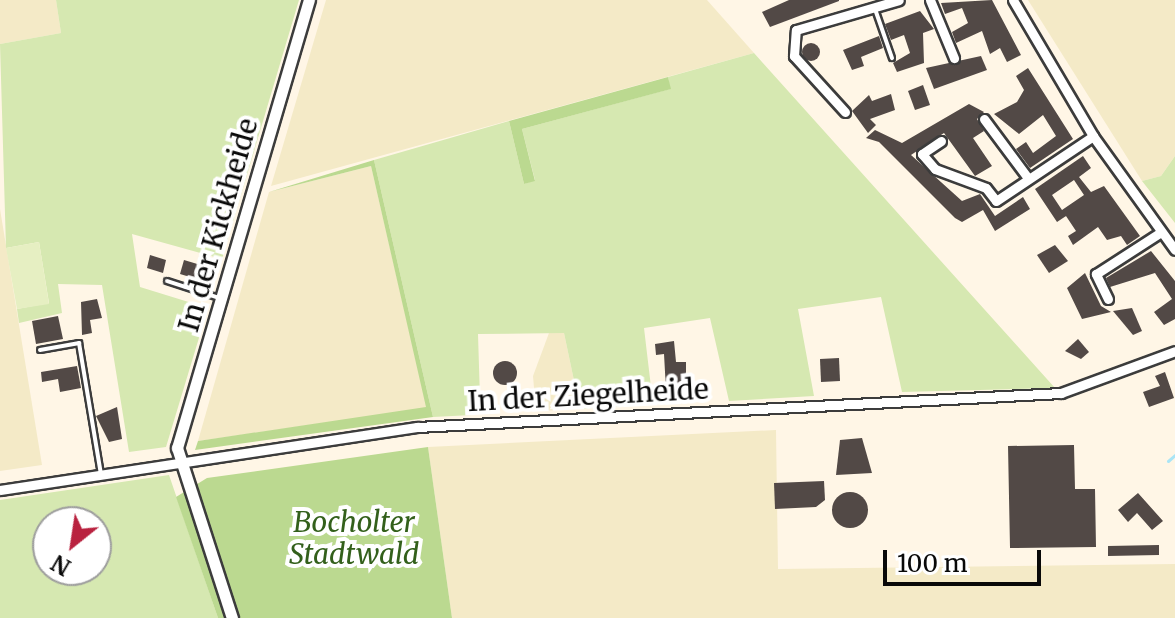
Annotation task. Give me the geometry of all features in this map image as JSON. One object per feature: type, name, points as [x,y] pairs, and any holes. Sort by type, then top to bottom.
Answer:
[{"type":"street","name":"In der Kickheide","points":[[179,463],[221,299],[309,0]]},
{"type":"street","points":[[845,112],[794,56],[796,30],[899,0]]},
{"type":"street","points":[[930,0],[954,58]]},
{"type":"street","points":[[1013,0],[1093,136],[1175,250]]},
{"type":"street","points":[[984,119],[1028,178]]},
{"type":"street","points":[[941,141],[922,154],[935,169],[986,188],[996,201],[1093,136]]},
{"type":"street","points":[[1108,299],[1096,274],[1161,232]]},
{"type":"street","name":"In der Ziegelheide","points":[[0,490],[417,427],[1061,393],[1175,351]]},
{"type":"street","points":[[179,463],[232,618]]},
{"type":"lane","points":[[875,9],[892,58]]},
{"type":"lane","points":[[167,281],[221,299]]},
{"type":"lane","points":[[40,350],[79,343],[101,476]]},
{"type":"shaded area","points":[[0,0],[56,0],[61,33],[0,44]]},
{"type":"shaded area","points":[[326,0],[707,0],[754,53],[271,186]]},
{"type":"shaded area","points":[[1028,0],[1175,0],[1175,156],[1161,176],[1142,181]]},
{"type":"shaded area","points":[[371,166],[427,408],[198,441],[269,192]]},
{"type":"shaded area","points":[[0,209],[42,465],[0,471]]},
{"type":"shaded area","points":[[549,333],[564,333],[580,409],[536,411],[533,376]]},
{"type":"shaded area","points":[[776,430],[778,569],[1175,564],[1175,618],[452,618],[428,447]]},
{"type":"green space","points":[[56,0],[299,0],[222,259],[132,234],[140,287],[208,308],[166,447],[129,452],[102,285],[58,284],[62,313],[19,323],[17,309],[49,303],[39,242],[6,248],[0,44],[61,33]]},
{"type":"green space","points":[[754,53],[1055,388],[902,392],[881,297],[798,309],[814,396],[729,401],[710,318],[644,328],[653,404],[580,409],[564,333],[478,334],[480,399],[471,399],[472,415],[433,417],[374,160],[509,121],[524,184],[535,180],[522,129],[670,89],[668,77]]},
{"type":"green space","points":[[668,77],[671,89],[522,129],[535,181],[524,184],[509,121]]},
{"type":"green space","points":[[1175,156],[1175,223],[1142,181],[1161,176]]},
{"type":"green space","points":[[374,160],[433,417],[195,450],[198,441],[426,407],[371,166],[269,192]]},
{"type":"green space","points":[[39,242],[49,304],[17,309],[6,248]]},
{"type":"green space","name":"Bocholter Stadtwald","points":[[428,447],[452,618],[218,618],[176,497],[207,478]]},
{"type":"green space","points":[[169,475],[218,618],[0,618],[0,500]]},
{"type":"building","points":[[789,0],[839,1],[770,27],[762,12]]},
{"type":"building","points":[[992,0],[1021,55],[1007,62],[1000,48],[990,54],[982,31],[956,43],[952,32],[968,23],[962,8],[945,14],[941,3]]},
{"type":"building","points":[[920,11],[934,29],[923,33],[924,63],[897,72],[893,63],[910,53],[904,35],[891,40],[885,24]]},
{"type":"building","points":[[879,36],[883,48],[861,57],[864,66],[852,70],[843,50]]},
{"type":"building","points":[[811,43],[820,52],[811,61],[802,52]]},
{"type":"building","points":[[981,56],[987,70],[934,89],[926,68]]},
{"type":"building","points":[[1028,68],[1073,139],[1030,168],[1016,149],[1026,142],[1033,153],[1056,136],[1043,115],[1019,134],[994,114],[1017,102],[1024,90],[1016,76]]},
{"type":"building","points":[[923,85],[930,105],[915,110],[908,91]]},
{"type":"building","points":[[891,94],[895,110],[870,119],[876,125],[868,133],[852,111],[869,95],[872,101]]},
{"type":"building","points":[[969,104],[984,112],[977,119],[984,131],[973,138],[992,166],[975,176],[944,133],[911,155],[962,201],[980,194],[995,216],[1023,197],[1030,209],[995,231],[983,210],[962,222],[955,218],[879,142],[866,138],[875,130],[902,143]]},
{"type":"building","points":[[1083,156],[1091,168],[1079,177],[1091,192],[1104,186],[1140,236],[1127,245],[1121,236],[1107,240],[1098,227],[1073,245],[1068,236],[1076,231],[1066,216],[1057,222],[1035,189]],"holes":[[[1074,180],[1084,195],[1062,210],[1052,195]]]},
{"type":"building","points":[[1055,245],[1068,261],[1049,273],[1037,255]]},
{"type":"building","points":[[1151,251],[1175,281],[1175,319],[1164,325],[1154,312],[1172,299],[1155,273],[1110,287],[1106,278]]},
{"type":"building","points":[[150,255],[166,260],[163,273],[147,268]]},
{"type":"building","points":[[184,260],[204,266],[200,280],[180,274]]},
{"type":"building","points":[[1085,273],[1101,306],[1111,312],[1082,319],[1067,288]]},
{"type":"building","points":[[97,299],[102,318],[90,320],[92,333],[82,335],[81,302]]},
{"type":"building","points":[[1132,308],[1142,331],[1133,335],[1113,311]]},
{"type":"building","points":[[58,316],[63,339],[36,344],[32,321]]},
{"type":"building","points":[[1078,339],[1089,352],[1081,359],[1065,351]]},
{"type":"building","points":[[674,341],[676,362],[686,362],[686,372],[683,389],[666,390],[664,354],[656,355],[655,344]]},
{"type":"building","points":[[839,358],[840,381],[821,382],[820,359]]},
{"type":"building","points":[[505,361],[514,364],[517,373],[514,382],[505,385],[496,382],[493,373],[496,364]]},
{"type":"building","points":[[77,366],[81,388],[60,392],[58,379],[42,382],[41,372]]},
{"type":"building","points":[[1165,372],[1174,398],[1149,407],[1143,392],[1160,386],[1155,376]]},
{"type":"building","points":[[117,407],[122,439],[109,442],[96,416]]},
{"type":"building","points":[[862,438],[872,473],[836,475],[840,440]]},
{"type":"building","points":[[1074,445],[1075,489],[1095,489],[1096,547],[1010,548],[1008,446]]},
{"type":"building","points":[[824,481],[825,500],[816,507],[775,509],[774,483]]},
{"type":"building","points":[[850,492],[862,498],[868,510],[862,522],[850,528],[838,522],[832,510],[838,498]]},
{"type":"building","points":[[1138,493],[1163,521],[1152,530],[1137,513],[1128,522],[1118,510]]},
{"type":"building","points":[[1159,545],[1159,555],[1108,556],[1108,546]]},
{"type":"waterway","points":[[1168,461],[1175,455]]}]
